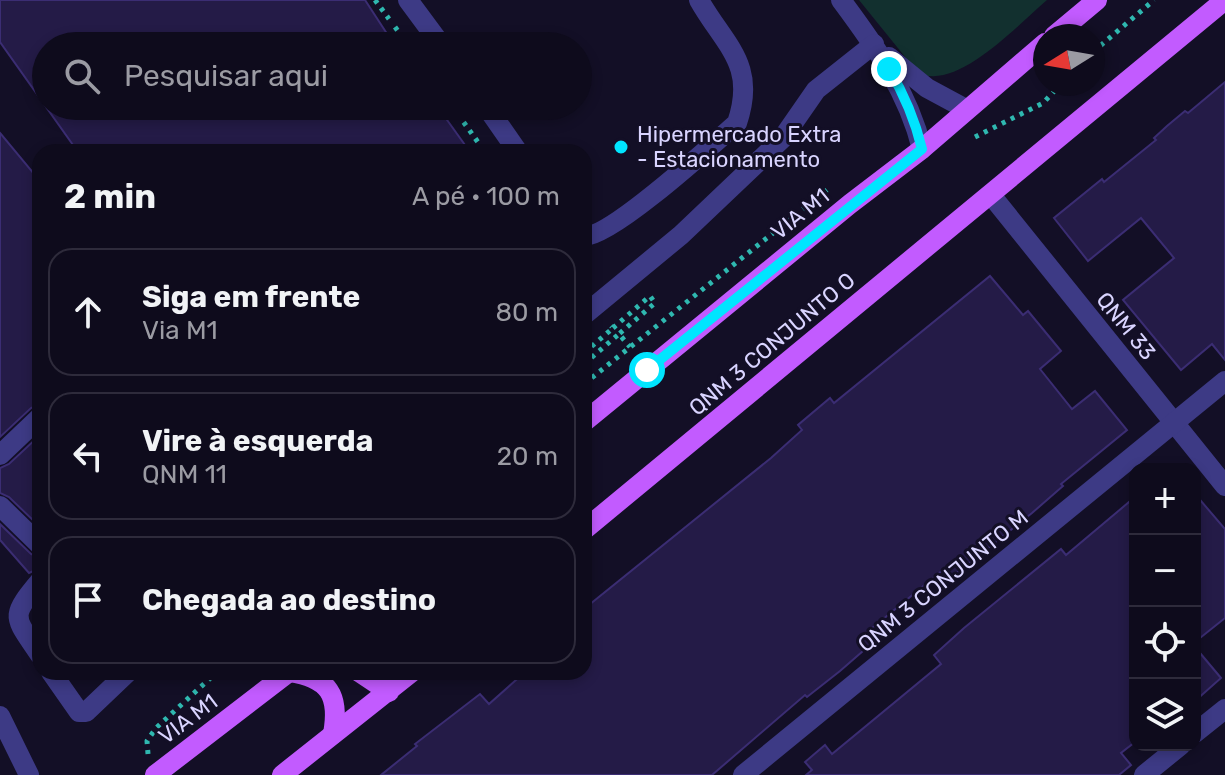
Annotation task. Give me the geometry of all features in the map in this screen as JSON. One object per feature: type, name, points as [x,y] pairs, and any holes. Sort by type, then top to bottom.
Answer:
[{"type":"main road","points":[[1068,24],[1097,0]]},
{"type":"main road","name":"QNM 3 CONJUNTO O","points":[[592,523],[1225,0]]},
{"type":"main road","name":"VIA M1","points":[[592,415],[922,149],[1033,53]]},
{"type":"main road","name":"VIA M1","points":[[152,769],[278,680]]},
{"type":"main road","points":[[317,680],[329,690],[337,711],[333,734]]},
{"type":"main road","points":[[371,680],[389,692]]},
{"type":"main road","points":[[282,775],[403,680]]},
{"type":"street","points":[[408,0],[432,32]]},
{"type":"street","points":[[592,237],[622,218],[737,123],[744,88],[738,58],[699,0]]},
{"type":"street","points":[[841,0],[874,44],[901,88],[922,149]]},
{"type":"street","points":[[874,44],[913,78],[966,109]]},
{"type":"street","points":[[592,308],[681,235],[782,139],[816,90],[874,44]]},
{"type":"street","points":[[496,120],[512,144]]},
{"type":"street","name":"QNM 33","points":[[991,195],[1225,486]]},
{"type":"street","name":"QNM 3 CONJUNTO M","points":[[743,775],[1225,381]]},
{"type":"street","points":[[0,455],[32,425]]},
{"type":"street","points":[[0,506],[32,537]]},
{"type":"street","points":[[32,591],[19,606],[18,616],[32,643]]},
{"type":"street","points":[[57,680],[79,712],[86,712],[120,680]]},
{"type":"street","points":[[1201,728],[1225,709]]},
{"type":"street","points":[[0,716],[29,775]]},
{"type":"street","points":[[1144,775],[1174,751]]},
{"type":"path","points":[[1105,42],[1154,0]]},
{"type":"path","points":[[462,120],[479,144]]},
{"type":"path","points":[[592,357],[655,303],[650,296],[613,328]]},
{"type":"path","points":[[619,334],[647,370]]},
{"type":"path","points":[[152,769],[147,741],[156,728],[208,680]]},
{"type":"green space","points":[[859,0],[1047,0],[990,50],[955,71],[939,76],[924,75],[916,70]]},
{"type":"building","points":[[0,0],[365,0],[386,32],[32,32],[32,87],[0,42]]},
{"type":"building","points":[[1225,82],[1225,360],[1212,344],[1181,370],[1123,300],[1174,258],[1141,218],[1088,261],[1054,218],[1102,179],[1104,182],[1156,140],[1154,138],[1185,111],[1188,113]]},
{"type":"building","points":[[55,120],[447,120],[464,144],[72,144]]},
{"type":"building","points":[[0,133],[32,171],[32,408],[0,437]]},
{"type":"building","points":[[990,276],[1023,315],[1028,311],[1061,351],[1040,369],[1072,409],[1095,391],[1127,430],[967,565],[950,578],[943,570],[865,634],[871,644],[807,697],[805,695],[712,775],[381,775],[417,746],[415,744],[480,694],[489,704],[516,680],[592,680],[592,603],[771,458],[802,430],[798,425],[830,398],[834,403]]},
{"type":"building","points":[[32,442],[32,519],[9,497],[0,493],[0,468],[9,464]]},
{"type":"building","points":[[1201,501],[1225,529],[1225,618],[1201,637]]},
{"type":"building","points":[[1129,502],[1129,747],[1121,753],[1131,765],[1119,775],[806,775],[812,770],[805,762],[825,745],[832,754],[941,664],[934,655],[964,628],[1061,549],[1066,555]]},
{"type":"building","points":[[0,524],[32,554],[32,572],[29,573],[0,540]]},
{"type":"building","points":[[1201,654],[1221,678],[1201,696]]},
{"type":"place","name":"Hipermercado Extra - Estacionamento","points":[[621,147]]},
{"type":"route","points":[[647,370],[922,149],[901,88],[889,69]]}]
